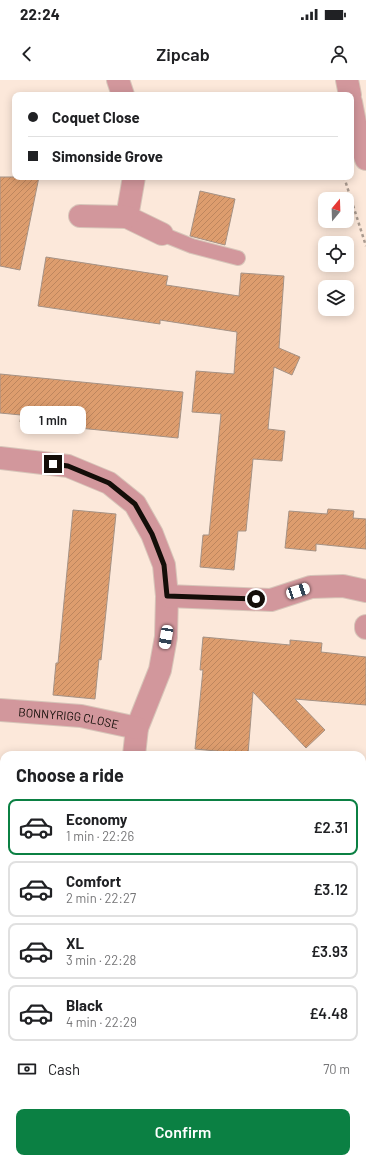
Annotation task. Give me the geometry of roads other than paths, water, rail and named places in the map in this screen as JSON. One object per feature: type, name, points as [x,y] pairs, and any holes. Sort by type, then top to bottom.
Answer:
[{"type":"street","points":[[118,80],[122,92]]},
{"type":"street","points":[[346,80],[349,92]]},
{"type":"street","points":[[354,118],[357,133],[366,159]]},
{"type":"street","points":[[127,217],[133,180]]},
{"type":"street","points":[[80,216],[127,217],[162,234]]},
{"type":"street","points":[[0,458],[68,466],[109,483],[135,504],[152,534],[164,565],[167,596],[166,637],[160,670],[138,728],[135,751]]},
{"type":"street","points":[[167,596],[271,600],[311,587],[343,586],[366,591]]},
{"type":"street","name":"BONNYRIGG CLOSE","points":[[0,710],[81,716],[138,728]]},
{"type":"lane","points":[[162,234],[192,246],[238,258]]}]
